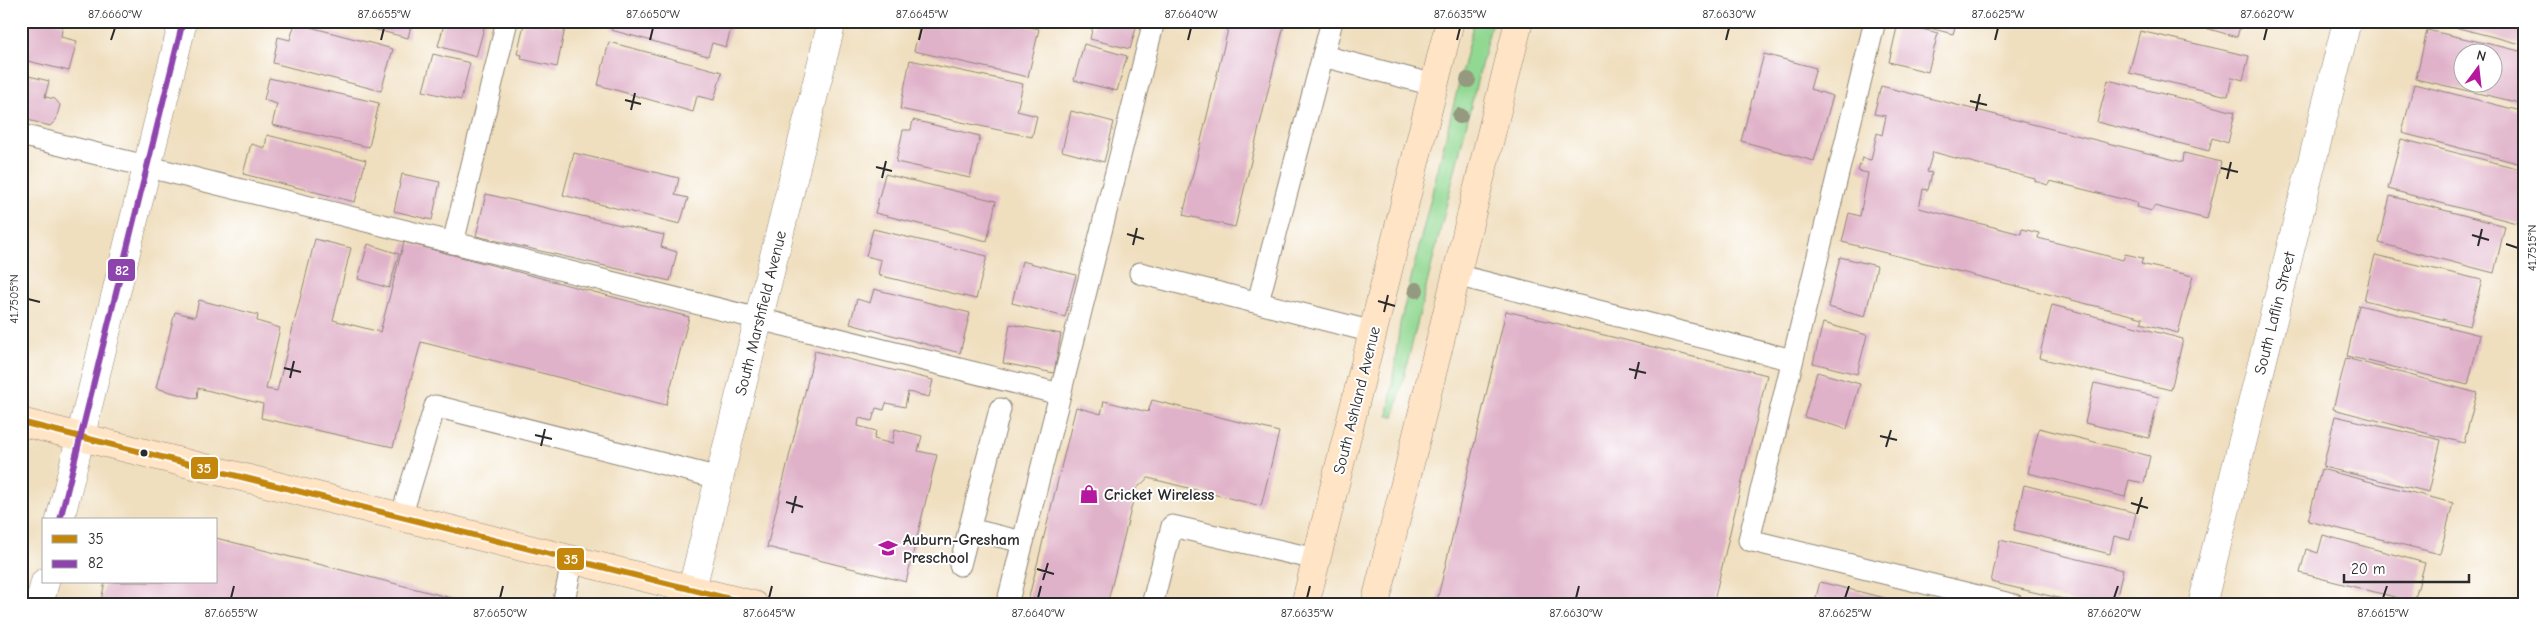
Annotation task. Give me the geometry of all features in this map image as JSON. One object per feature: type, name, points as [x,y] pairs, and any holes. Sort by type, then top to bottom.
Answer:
[{"type":"main road","name":"South Ashland Avenue","points":[[1306,605],[1450,21]]},
{"type":"main road","points":[[1375,605],[1519,21]]},
{"type":"main road","points":[[21,422],[573,559],[690,597],[754,605]]},
{"type":"street","points":[[60,518],[183,21]]},
{"type":"street","name":"South Marshfield Avenue","points":[[690,597],[832,21]]},
{"type":"street","name":"South Laflin Street","points":[[2202,605],[2347,21]]},
{"type":"street","points":[[39,605],[44,584]]},
{"type":"lane","points":[[453,242],[507,21]]},
{"type":"lane","points":[[1007,605],[1154,21]]},
{"type":"lane","points":[[1258,302],[1332,21]]},
{"type":"lane","points":[[1875,21],[1749,540],[2014,605]]},
{"type":"lane","points":[[1323,56],[1434,85]]},
{"type":"lane","points":[[21,134],[1060,394]]},
{"type":"lane","points":[[1140,273],[1373,332]]},
{"type":"lane","points":[[1456,275],[1792,360]]},
{"type":"lane","points":[[401,517],[435,406],[719,478]]},
{"type":"lane","points":[[960,565],[1000,409]]},
{"type":"lane","points":[[1152,605],[1172,526],[1316,560]]},
{"type":"lane","points":[[970,529],[1022,542]]},
{"type":"lane","points":[[563,605],[573,559]]},
{"type":"green space","points":[[1474,21],[1492,21],[1394,417],[1388,416],[1400,324]]},
{"type":"building","points":[[21,21],[53,21],[63,24],[61,37],[77,41],[69,71],[28,61],[21,64]]},
{"type":"building","points":[[342,21],[412,21],[408,38]]},
{"type":"building","points":[[445,21],[486,21],[476,57],[438,46]]},
{"type":"building","points":[[531,21],[565,28],[557,67],[521,59],[522,55],[517,54],[524,24],[530,24]]},
{"type":"building","points":[[613,21],[733,21],[726,47],[712,43],[708,56],[611,30]]},
{"type":"building","points":[[921,21],[1003,21],[1039,29],[1028,77],[914,51]]},
{"type":"building","points":[[1094,21],[1138,21],[1130,49],[1090,39]]},
{"type":"building","points":[[1230,21],[1285,21],[1235,227],[1183,215]]},
{"type":"building","points":[[1902,21],[1957,21],[1953,34]]},
{"type":"building","points":[[2181,21],[2255,21],[2250,25],[2241,23],[2237,37]]},
{"type":"building","points":[[2525,21],[2525,45],[2435,22]]},
{"type":"building","points":[[295,23],[393,49],[381,91],[273,63],[278,37],[290,40]]},
{"type":"building","points":[[1898,23],[1938,33],[1928,72],[1889,62]]},
{"type":"building","points":[[2427,30],[2480,42],[2454,42],[2454,88],[2416,79]]},
{"type":"building","points":[[2140,31],[2249,56],[2243,80],[2232,77],[2228,96],[2129,73]]},
{"type":"building","points":[[609,42],[722,72],[714,100],[697,96],[693,112],[598,85]]},
{"type":"building","points":[[1084,44],[1127,56],[1117,91],[1074,80]]},
{"type":"building","points":[[2504,47],[2525,52],[2525,104],[2473,92],[2504,92]]},
{"type":"building","points":[[433,54],[470,63],[461,100],[423,91]]},
{"type":"building","points":[[1764,54],[1816,68],[1810,89],[1833,96],[1814,161],[1741,141]]},
{"type":"building","points":[[910,60],[1023,84],[1017,111],[1037,116],[1032,137],[900,109]]},
{"type":"building","points":[[21,74],[49,81],[45,97],[55,99],[60,105],[56,120],[50,126],[21,118]]},
{"type":"building","points":[[269,78],[379,103],[369,147],[272,125],[277,104],[264,100]]},
{"type":"building","points":[[2108,80],[2235,112],[2228,143],[2212,138],[2209,151],[2097,122]]},
{"type":"building","points":[[2414,84],[2525,112],[2525,165],[2402,133]]},
{"type":"building","points":[[1881,86],[2183,162],[2184,153],[2221,162],[2207,219],[2154,206],[2152,211],[2137,207],[2138,203],[2050,181],[2048,185],[2035,181],[2035,179],[1933,152],[1927,172],[1932,173],[1928,190],[1923,189],[1919,208],[2021,234],[2022,229],[2039,233],[2038,238],[2123,260],[2125,254],[2143,258],[2141,264],[2193,276],[2178,333],[2141,323],[2143,318],[1842,242],[1849,213],[1860,216],[1868,173],[1858,171],[1862,158],[1871,160],[1877,133],[1882,135],[1886,116],[1874,114]]},
{"type":"building","points":[[1071,111],[1114,122],[1104,162],[1062,151]]},
{"type":"building","points":[[913,120],[980,136],[970,178],[896,162],[903,130],[911,130]]},
{"type":"building","points":[[267,135],[366,160],[355,202],[243,174],[251,144],[265,148]]},
{"type":"building","points":[[2401,139],[2525,170],[2525,207],[2520,224],[2388,189]]},
{"type":"building","points":[[574,153],[679,178],[675,195],[688,198],[680,224],[563,195]]},
{"type":"building","points":[[402,174],[440,182],[432,220],[394,211]]},
{"type":"building","points":[[885,174],[996,201],[987,241],[875,213]]},
{"type":"building","points":[[486,194],[664,235],[661,247],[677,252],[670,281],[476,236]]},
{"type":"building","points":[[2390,196],[2505,226],[2494,273],[2379,243]]},
{"type":"building","points":[[873,229],[987,256],[976,299],[878,275],[881,260],[866,256]]},
{"type":"building","points":[[315,239],[351,248],[333,320],[380,332],[404,242],[689,317],[666,405],[421,342],[393,447],[261,418],[263,404],[198,388],[197,399],[156,388],[175,312],[195,317],[199,300],[258,315],[257,321],[280,328],[266,389],[277,391]]},
{"type":"building","points":[[368,244],[399,254],[389,288],[358,279]]},
{"type":"building","points":[[2375,255],[2482,280],[2470,326],[2364,300]]},
{"type":"building","points":[[1840,257],[1877,266],[1865,317],[1828,307]]},
{"type":"building","points":[[1022,261],[1076,275],[1065,317],[1012,303]]},
{"type":"building","points":[[874,289],[970,313],[960,353],[850,324],[857,299],[870,303]]},
{"type":"building","points":[[2052,305],[2183,339],[2171,390],[2039,358]]},
{"type":"building","points":[[2359,305],[2480,335],[2468,385],[2347,356]]},
{"type":"building","points":[[1506,311],[1767,375],[1713,605],[1436,605]]},
{"type":"building","points":[[1823,323],[1867,335],[1857,374],[1813,363]]},
{"type":"building","points":[[1010,324],[1061,334],[1054,373],[1003,363]]},
{"type":"building","points":[[815,351],[933,380],[929,397],[908,392],[905,407],[886,403],[884,410],[876,408],[872,421],[859,418],[858,426],[876,431],[874,439],[892,444],[895,429],[922,436],[918,451],[937,455],[906,582],[767,547]]},
{"type":"building","points":[[2346,358],[2477,393],[2464,443],[2333,409]]},
{"type":"building","points":[[1817,372],[1860,384],[1847,429],[1804,417]]},
{"type":"building","points":[[2094,383],[2159,397],[2149,438],[2085,423]]},
{"type":"building","points":[[1152,400],[1279,432],[1261,506],[1148,478],[1136,489],[1107,605],[1027,605],[1076,407],[1101,414],[1104,401],[1148,412]]},
{"type":"building","points":[[2335,416],[2441,440],[2429,492],[2323,467]]},
{"type":"building","points":[[2039,428],[2150,456],[2144,483],[2129,480],[2125,497],[2028,473]]},
{"type":"building","points":[[2321,469],[2453,503],[2440,554],[2308,521]]},
{"type":"building","points":[[2024,485],[2136,513],[2130,540],[2114,536],[2110,554],[2014,530]]},
{"type":"building","points":[[2323,535],[2425,563],[2414,602],[2300,573],[2306,549],[2318,553]]},
{"type":"building","points":[[218,539],[475,604],[475,605],[100,605],[105,584],[218,584]]},
{"type":"building","points":[[2000,540],[2123,570],[2115,605],[2088,605],[1991,582]]},
{"type":"building","points":[[1820,582],[1901,602],[1901,605],[1814,605]]},
{"type":"transit line","name":"82","points":[[60,518],[183,21]]},
{"type":"transit line","name":"35","points":[[21,422],[754,605]]},
{"type":"place","name":"Cricket Wireless","points":[[1089,494]]},
{"type":"place","name":"Auburn-Gresham Preschool","points":[[888,548]]}]
